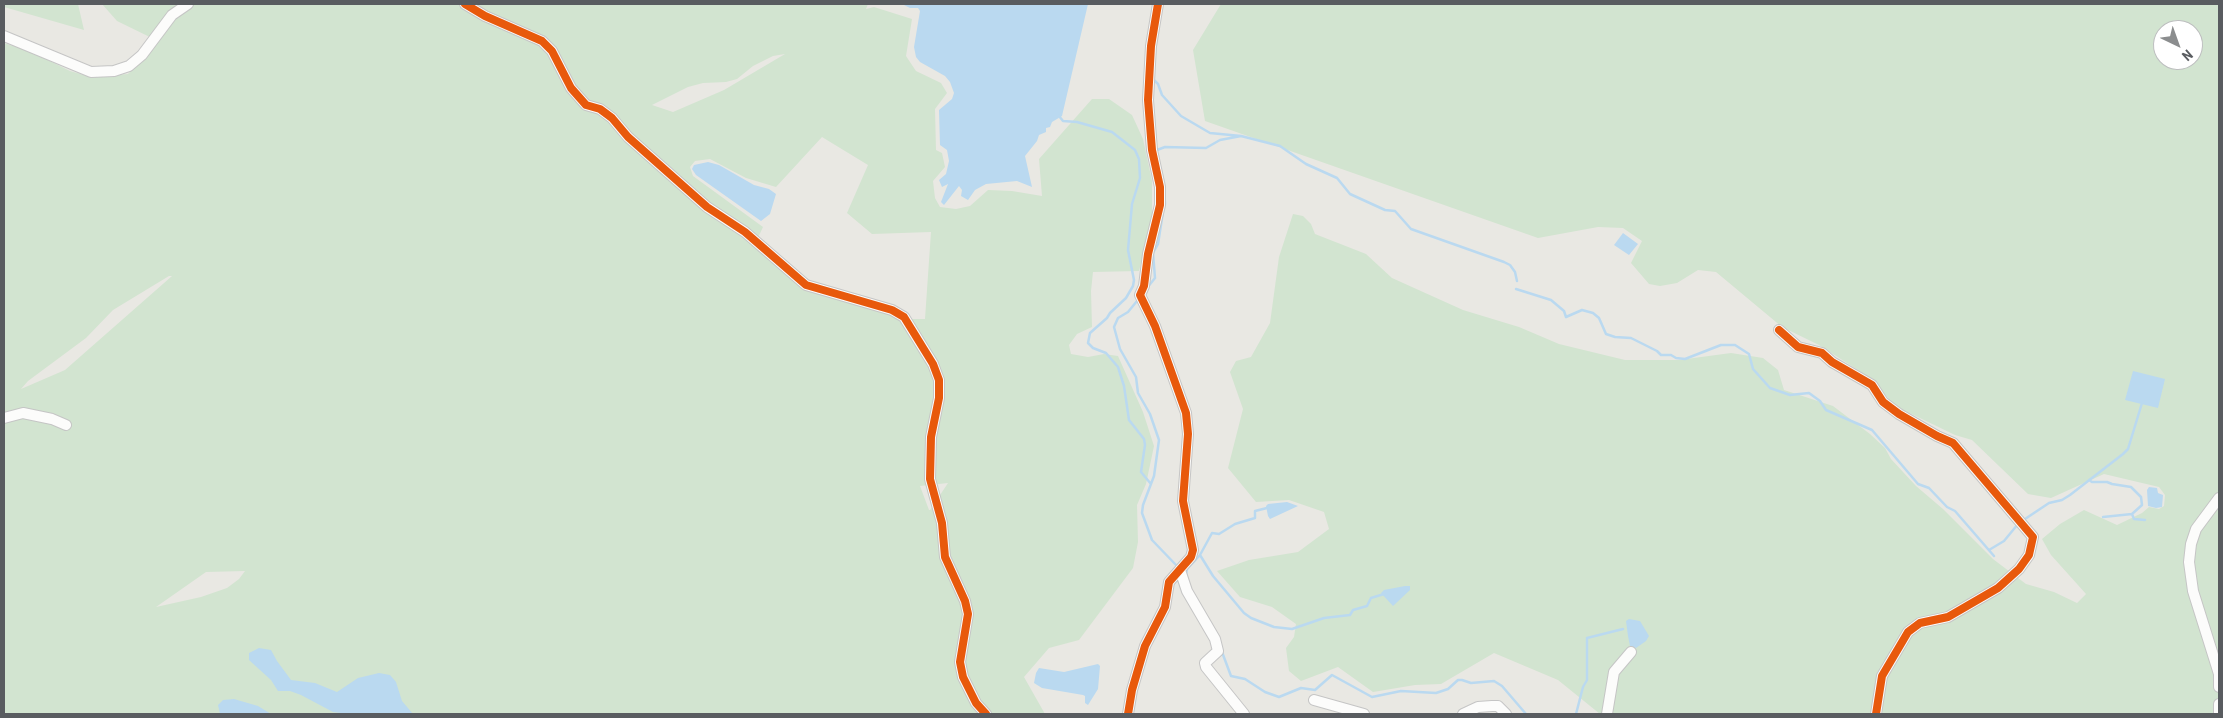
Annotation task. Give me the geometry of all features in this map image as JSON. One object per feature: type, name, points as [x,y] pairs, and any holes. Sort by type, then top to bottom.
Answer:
[{"type":"street","points":[[4,36],[91,72],[114,71],[130,66],[142,55],[172,14],[188,4]]},
{"type":"street","points":[[464,4],[503,25],[542,41],[552,51],[571,88],[586,105],[600,109],[612,118],[628,137],[707,207],[745,232],[806,284],[815,289],[892,310],[904,317],[933,364],[939,380],[939,398],[931,437],[930,479],[942,523],[945,557],[965,601],[968,614],[960,662],[963,677],[969,692],[986,714]]},
{"type":"street","points":[[1128,714],[1132,690],[1145,646],[1166,606],[1169,582],[1172,576],[1191,557],[1193,550],[1183,501],[1188,434],[1186,414],[1156,326],[1140,294],[1144,286],[1148,254],[1160,205],[1160,187],[1152,150],[1148,100],[1151,46],[1158,4]]},
{"type":"street","points":[[1779,330],[1798,347],[1822,353],[1832,362],[1872,385],[1883,402],[1899,414],[1936,436],[1953,443],[2033,537],[2029,555],[2019,569],[1998,588],[1948,617],[1930,620],[1914,627],[1887,665],[1882,676],[1876,714]]},
{"type":"street","points":[[4,418],[23,413],[66,425]]},
{"type":"street","points":[[2219,498],[2196,529],[2191,544],[2189,562],[2193,591],[2219,674],[2219,687]]},
{"type":"street","points":[[1180,570],[1187,591],[1216,640],[1218,651],[1205,663],[1206,667],[1244,714]]},
{"type":"street","points":[[1607,714],[1614,672],[1631,652]]},
{"type":"street","points":[[1314,700],[1364,714]]},
{"type":"street","points":[[2219,704],[2219,714]]},
{"type":"street","points":[[1463,714],[1478,708],[1498,706],[1506,714]]},
{"type":"green space","points":[[4,4],[78,4],[84,30],[4,7]]},
{"type":"green space","points":[[102,4],[868,4],[866,9],[874,7],[912,19],[906,56],[916,71],[941,83],[947,93],[935,109],[936,150],[942,153],[945,167],[933,181],[935,198],[940,207],[956,209],[970,206],[988,190],[1012,191],[1042,196],[1039,159],[1092,99],[1109,99],[1132,115],[1143,139],[1152,181],[1152,218],[1139,271],[1093,272],[1091,291],[1092,327],[1077,334],[1069,345],[1071,354],[1088,357],[1104,354],[1118,356],[1143,412],[1154,446],[1146,484],[1137,505],[1138,542],[1133,568],[1079,640],[1049,648],[1024,677],[1045,714],[4,714],[4,43],[32,52],[70,71],[91,77],[128,74],[158,41],[117,21]],"holes":[[[785,54],[724,90],[673,112],[652,105],[688,87],[703,83],[726,82],[737,79],[753,66],[773,56]],[[822,137],[868,165],[847,213],[872,234],[931,232],[925,319],[902,319],[804,285],[755,244],[763,227],[693,176],[690,167],[695,161],[710,159],[746,178],[776,187]],[[172,276],[65,370],[21,389],[28,381],[86,338],[113,310]],[[948,483],[930,510],[920,486]],[[245,571],[239,579],[227,588],[201,597],[156,607],[206,572]]]},
{"type":"green space","points":[[1221,4],[2219,4],[2219,714],[1600,714],[1558,680],[1494,653],[1441,684],[1415,685],[1373,692],[1338,667],[1301,681],[1289,671],[1286,648],[1294,637],[1296,624],[1272,607],[1240,597],[1217,571],[1249,560],[1298,552],[1329,529],[1324,512],[1289,500],[1256,502],[1228,468],[1243,409],[1230,372],[1236,361],[1251,357],[1270,323],[1279,257],[1293,214],[1303,216],[1311,224],[1315,234],[1366,254],[1392,278],[1463,310],[1519,327],[1559,344],[1625,360],[1679,360],[1731,353],[1763,358],[1778,370],[1784,390],[1833,406],[1870,434],[1885,448],[1891,459],[1916,486],[1943,509],[1993,559],[2026,584],[2054,592],[2077,603],[2086,594],[2051,555],[2042,539],[2060,524],[2084,510],[2117,525],[2142,513],[2149,507],[2159,509],[2164,506],[2165,495],[2159,487],[2104,474],[2051,498],[2028,494],[1972,440],[1955,435],[1893,405],[1875,381],[1819,345],[1782,327],[1716,272],[1698,270],[1677,283],[1660,286],[1649,284],[1631,263],[1642,241],[1623,228],[1598,227],[1538,238],[1205,121],[1193,50]]},
{"type":"water","points":[[902,4],[1088,4],[1062,116],[1052,122],[1050,127],[1046,128],[1046,132],[1039,135],[1037,141],[1025,156],[1032,187],[1017,181],[986,184],[975,190],[968,200],[961,196],[962,190],[959,186],[944,205],[941,202],[948,184],[942,187],[939,180],[946,174],[949,161],[947,150],[940,145],[939,110],[952,99],[954,93],[950,82],[945,76],[920,62],[916,57],[914,47],[920,11],[918,8],[910,8]]},
{"type":"water","points":[[708,162],[719,165],[754,185],[769,189],[776,194],[770,214],[761,221],[696,175],[692,169],[694,165]]},
{"type":"water","points":[[1623,233],[1638,244],[1629,255],[1614,245]]},
{"type":"water","points":[[2133,371],[2165,379],[2158,408],[2125,400]]},
{"type":"water","points":[[2149,487],[2157,488],[2158,493],[2163,495],[2162,507],[2148,506],[2147,490]]},
{"type":"water","points":[[1287,502],[1298,506],[1270,519],[1266,506],[1268,504]]},
{"type":"water","points":[[1410,586],[1410,590],[1393,606],[1381,593],[1384,590]]},
{"type":"water","points":[[1629,619],[1640,621],[1649,636],[1646,641],[1636,648],[1630,646],[1626,621]]},
{"type":"water","points":[[259,648],[271,650],[291,680],[315,683],[337,692],[358,678],[379,673],[390,675],[396,682],[402,701],[413,714],[349,714],[333,712],[301,695],[290,691],[278,691],[271,680],[249,660],[249,653]]},
{"type":"water","points":[[1098,664],[1100,666],[1098,689],[1088,705],[1085,703],[1085,696],[1083,695],[1042,688],[1034,683],[1039,668],[1064,672]]},
{"type":"water","points":[[234,699],[258,706],[271,714],[220,714],[218,705],[223,700]]},
{"type":"waterway","points":[[1153,79],[1158,84],[1162,95],[1181,116],[1210,133],[1241,136]]},
{"type":"waterway","points":[[1059,116],[1063,121],[1077,122],[1112,132],[1135,150],[1139,159],[1140,178],[1132,204],[1128,250],[1134,280],[1133,286],[1126,298],[1090,333],[1088,343],[1093,348],[1106,353],[1118,367],[1124,386],[1129,420],[1144,439],[1145,445],[1141,472],[1151,484]]},
{"type":"waterway","points":[[1157,150],[1165,147],[1206,148],[1220,140],[1241,136],[1280,146],[1306,164],[1337,178],[1350,194],[1385,210],[1395,211],[1411,229],[1510,265],[1515,272],[1517,281]]},
{"type":"waterway","points":[[1164,185],[1165,204]]},
{"type":"waterway","points":[[1147,288],[1155,278],[1153,253],[1158,244],[1163,212]]},
{"type":"waterway","points":[[1516,289],[1551,300],[1564,311],[1566,317],[1582,310],[1593,313],[1599,318],[1606,334],[1615,337],[1631,338],[1657,351],[1661,355],[1671,355],[1676,358],[1685,359],[1721,345],[1735,345],[1749,354],[1753,369],[1770,388],[1790,395],[1809,393],[1820,401],[1826,410],[1872,430],[1918,484],[1929,488],[1947,507],[1955,511],[1994,556]]},
{"type":"waterway","points":[[1137,301],[1128,312],[1118,318],[1114,327],[1120,349],[1136,377],[1138,393],[1150,414],[1159,440],[1154,476],[1143,505],[1142,513],[1152,540],[1177,566]]},
{"type":"waterway","points":[[2022,521],[2049,503],[2062,500],[2070,495],[2123,454],[2128,449],[2142,403]]},
{"type":"waterway","points":[[2089,480],[2131,487],[2141,497],[2142,505],[2132,514],[2103,517]]},
{"type":"waterway","points":[[1186,574],[1187,569],[1200,555],[1212,533],[1219,534],[1235,524],[1255,518],[1255,511],[1267,508]]},
{"type":"waterway","points":[[2132,514],[2134,519],[2145,520]]},
{"type":"waterway","points":[[1989,550],[2004,541],[2018,524]]},
{"type":"waterway","points":[[1200,555],[1213,576],[1244,613],[1251,618],[1274,627],[1292,629],[1324,618],[1350,615],[1353,610],[1367,606],[1371,598],[1384,594]]},
{"type":"waterway","points":[[1576,714],[1583,687],[1587,680],[1587,638],[1623,629]]},
{"type":"waterway","points":[[1222,652],[1231,676],[1245,679],[1265,692],[1279,697],[1301,688],[1315,690],[1332,675],[1372,697],[1401,691],[1436,693],[1448,689],[1458,680],[1471,683],[1494,681],[1502,686],[1526,714]]},
{"type":"cycle path","points":[[465,4],[485,16],[542,41],[552,51],[571,88],[586,105],[600,109],[612,118],[628,137],[707,207],[745,232],[806,285],[892,310],[904,317],[933,364],[939,380],[939,398],[931,437],[930,479],[942,523],[945,557],[965,601],[968,614],[960,662],[963,677],[976,703],[986,714]]},
{"type":"cycle path","points":[[1128,714],[1132,690],[1145,646],[1165,607],[1169,582],[1191,557],[1193,550],[1183,501],[1188,434],[1186,413],[1155,326],[1140,295],[1144,286],[1148,254],[1160,205],[1160,187],[1152,150],[1148,100],[1151,46],[1158,4]]},
{"type":"cycle path","points":[[1779,330],[1798,347],[1822,353],[1832,362],[1872,385],[1883,402],[1899,414],[1953,443],[2033,537],[2029,555],[2019,569],[1998,588],[1948,617],[1920,623],[1908,632],[1882,676],[1876,714]]}]
